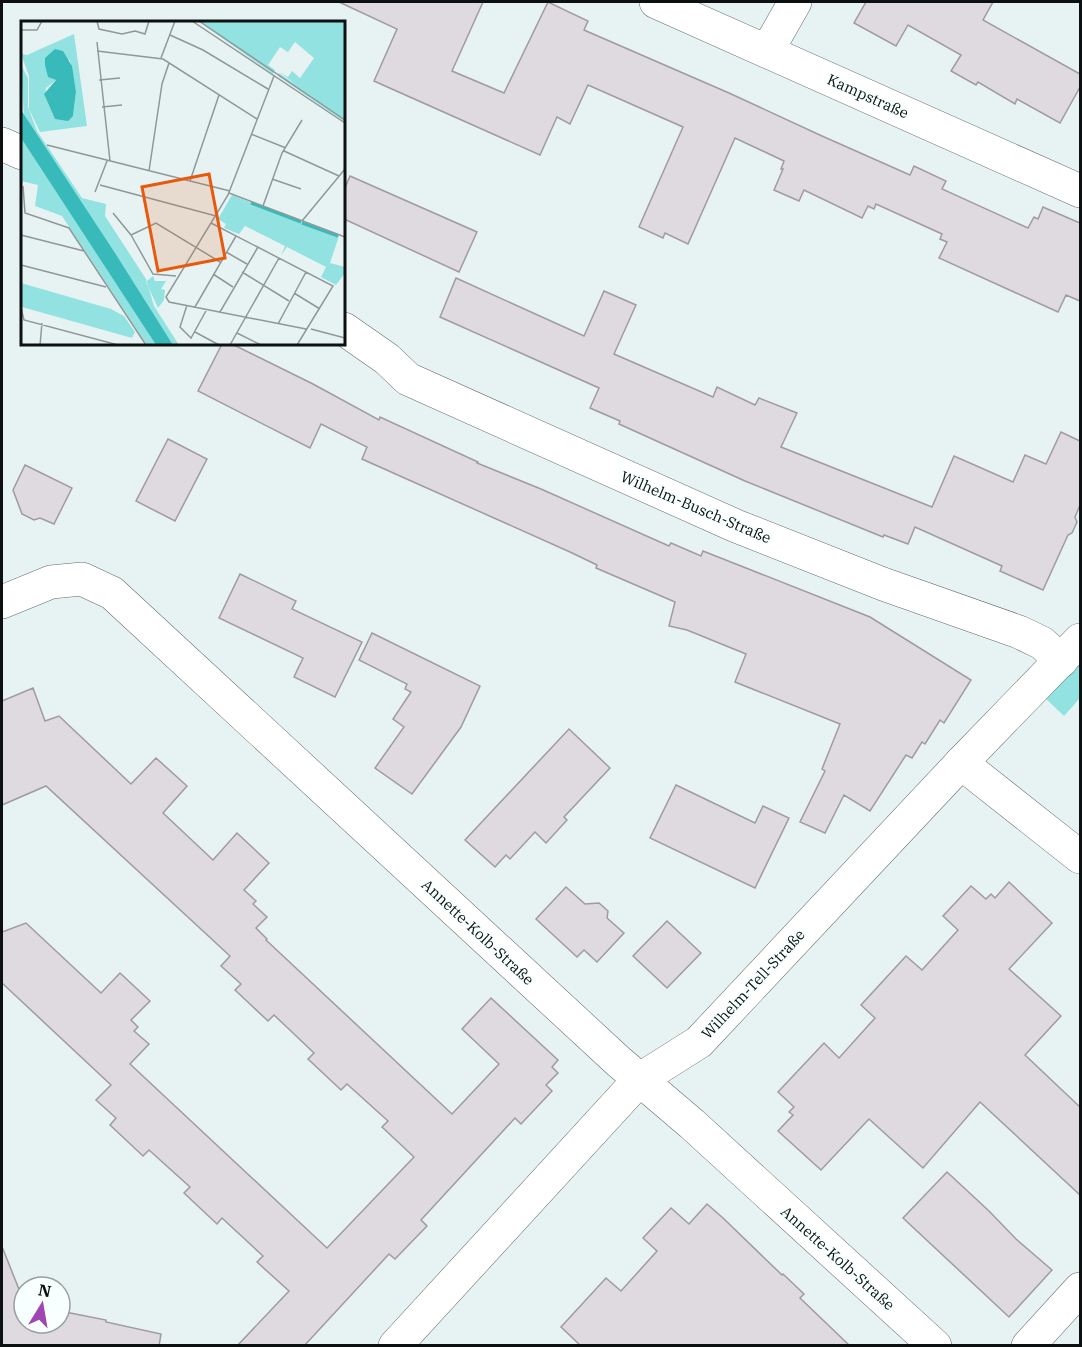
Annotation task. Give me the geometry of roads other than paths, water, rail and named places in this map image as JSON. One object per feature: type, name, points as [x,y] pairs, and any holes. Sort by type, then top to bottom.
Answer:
[{"type":"street","name":"Kampstraße","points":[[656,2],[1080,190]]},
{"type":"street","points":[[767,51],[795,2]]},
{"type":"street","points":[[2,144],[21,153]]},
{"type":"street","name":"Wilhelm-Busch-Straße","points":[[345,329],[387,359],[408,379],[736,526],[883,584],[1019,632],[1042,643],[1071,650]]},
{"type":"street","name":"Annette-Kolb-Straße","points":[[2,602],[51,582],[82,579],[112,593],[639,1080],[692,1124],[935,1346]]},
{"type":"street","name":"Wilhelm-Tell-Straße","points":[[395,1346],[639,1080],[699,1042],[961,763],[1071,650]]},
{"type":"street","points":[[961,763],[1080,857]]},
{"type":"street","points":[[1028,1346],[1080,1289]]}]
